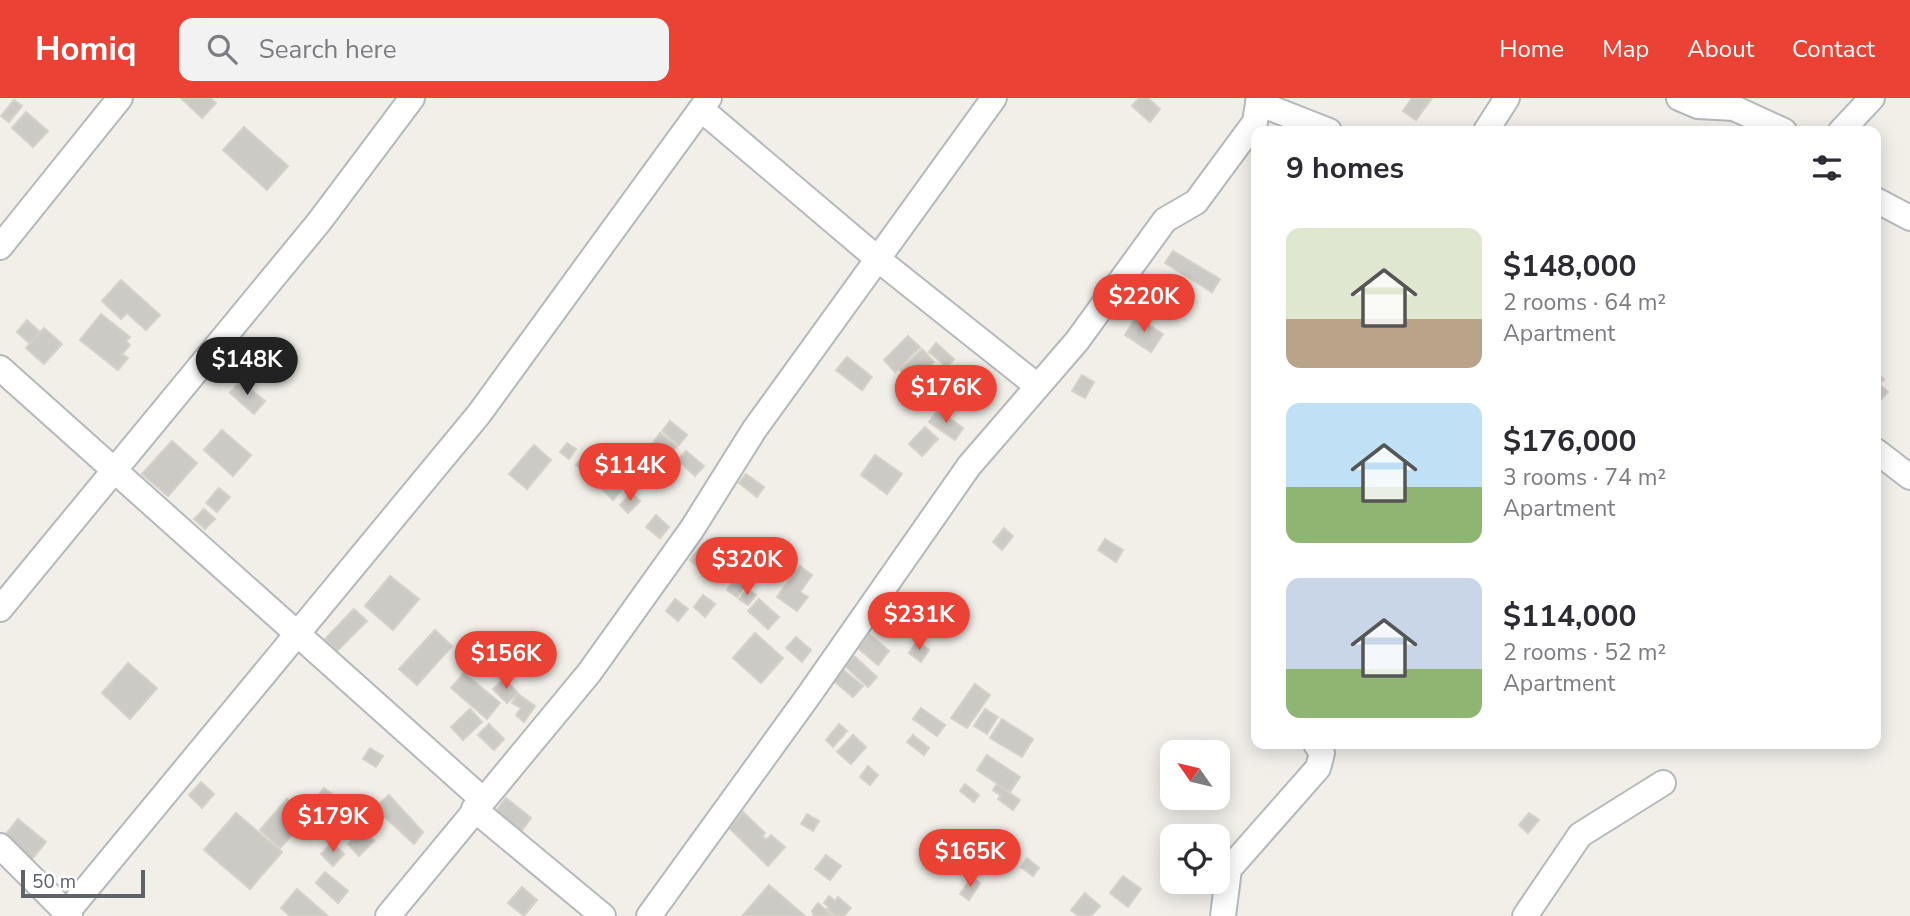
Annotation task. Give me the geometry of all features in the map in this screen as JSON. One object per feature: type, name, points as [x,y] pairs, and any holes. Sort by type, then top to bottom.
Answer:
[{"type":"street","points":[[0,247],[120,98]]},
{"type":"street","points":[[0,609],[319,222],[412,98]]},
{"type":"street","points":[[387,916],[589,673],[692,529],[754,430],[994,98]]},
{"type":"street","points":[[1489,126],[1507,98]]},
{"type":"street","points":[[1679,98],[1698,106],[1734,107],[1774,126]]},
{"type":"street","points":[[1846,126],[1872,98]]},
{"type":"street","points":[[1252,126],[1259,101],[1317,126]]},
{"type":"street","points":[[0,846],[67,915],[480,414],[705,103],[878,260],[1036,385]]},
{"type":"street","points":[[649,916],[809,695],[969,466],[1036,385],[1077,341],[1165,220],[1195,202],[1251,127]]},
{"type":"street","points":[[1881,203],[1910,219]]},
{"type":"street","points":[[0,368],[114,473],[299,633],[478,804],[603,916]]},
{"type":"street","points":[[1881,455],[1910,477]]},
{"type":"street","points":[[1223,916],[1228,869],[1318,768],[1322,753],[1319,749]]},
{"type":"street","points":[[1525,916],[1580,835],[1663,783]]},
{"type":"building","points":[[181,98],[210,98],[216,103],[202,118]]},
{"type":"building","points":[[1139,98],[1148,98],[1160,109],[1150,122],[1132,106]]},
{"type":"building","points":[[1412,98],[1432,98],[1416,120],[1403,111]]},
{"type":"building","points":[[14,100],[22,106],[9,122],[1,116]]},
{"type":"building","points":[[26,112],[48,131],[33,147],[12,128]]},
{"type":"building","points":[[244,127],[288,166],[267,190],[223,150]]},
{"type":"building","points":[[1173,251],[1220,279],[1212,292],[1165,263]]},
{"type":"building","points":[[121,280],[160,315],[146,330],[127,313],[121,319],[102,301]]},
{"type":"building","points":[[101,314],[130,337],[126,341],[130,345],[122,354],[128,358],[118,370],[80,340]]},
{"type":"building","points":[[1136,317],[1163,334],[1151,352],[1125,335]]},
{"type":"building","points":[[27,320],[40,332],[30,344],[17,332]]},
{"type":"building","points":[[44,328],[62,344],[44,364],[26,348]]},
{"type":"building","points":[[908,336],[920,347],[895,372],[884,360]]},
{"type":"building","points":[[936,343],[954,359],[947,367],[929,352]]},
{"type":"building","points":[[922,349],[934,362],[913,383],[900,370]]},
{"type":"building","points":[[847,357],[872,377],[862,390],[836,370]]},
{"type":"building","points":[[1082,375],[1094,382],[1085,398],[1072,391]]},
{"type":"building","points":[[240,381],[265,401],[254,414],[230,393]]},
{"type":"building","points":[[1881,386],[1888,392],[1881,400]]},
{"type":"building","points":[[938,410],[963,428],[955,440],[929,422]]},
{"type":"building","points":[[670,421],[687,435],[679,445],[662,431]]},
{"type":"building","points":[[925,427],[938,439],[922,456],[909,444]]},
{"type":"building","points":[[222,430],[251,455],[233,476],[204,450]]},
{"type":"building","points":[[660,433],[677,446],[668,459],[651,446]]},
{"type":"building","points":[[172,441],[197,463],[168,496],[142,474]]},
{"type":"building","points":[[567,443],[576,449],[569,459],[560,452]]},
{"type":"building","points":[[534,445],[551,460],[527,489],[509,474]]},
{"type":"building","points":[[686,451],[704,466],[695,476],[678,460]]},
{"type":"building","points":[[585,454],[597,465],[589,475],[576,465]]},
{"type":"building","points":[[875,455],[902,474],[887,494],[861,475]]},
{"type":"building","points":[[746,474],[764,487],[757,497],[739,483]]},
{"type":"building","points":[[613,477],[624,487],[613,500],[602,489]]},
{"type":"building","points":[[219,488],[230,497],[217,512],[206,503]]},
{"type":"building","points":[[631,493],[640,501],[628,513],[620,505]]},
{"type":"building","points":[[204,509],[215,519],[205,529],[194,519]]},
{"type":"building","points":[[656,515],[669,527],[660,538],[646,527]]},
{"type":"building","points":[[1004,528],[1013,536],[1002,550],[993,542]]},
{"type":"building","points":[[1105,539],[1123,550],[1116,562],[1098,550]]},
{"type":"building","points":[[699,549],[723,569],[714,580],[690,560]]},
{"type":"building","points":[[800,566],[812,575],[800,592],[808,597],[797,611],[777,597]]},
{"type":"building","points":[[390,576],[419,599],[393,630],[365,606]]},
{"type":"building","points":[[734,580],[744,587],[737,597],[727,590]]},
{"type":"building","points":[[747,589],[756,595],[748,605],[739,599]]},
{"type":"building","points":[[703,595],[715,604],[705,617],[694,607]]},
{"type":"building","points":[[675,599],[688,609],[678,621],[666,611]]},
{"type":"building","points":[[759,599],[779,617],[768,629],[748,611]]},
{"type":"building","points":[[354,609],[367,621],[337,651],[325,639]]},
{"type":"building","points":[[435,630],[452,646],[417,685],[399,669]]},
{"type":"building","points":[[755,633],[783,658],[761,683],[733,658]]},
{"type":"building","points":[[869,634],[889,651],[878,665],[858,648]]},
{"type":"building","points":[[796,637],[811,650],[802,662],[786,648]]},
{"type":"building","points":[[917,641],[929,650],[921,662],[909,653]]},
{"type":"building","points":[[854,656],[877,677],[868,687],[845,666]]},
{"type":"building","points":[[128,663],[157,688],[130,719],[102,693]]},
{"type":"building","points":[[839,666],[863,686],[853,697],[829,677]]},
{"type":"building","points":[[464,673],[500,703],[487,719],[451,688]]},
{"type":"building","points":[[504,679],[518,693],[507,703],[493,689]]},
{"type":"building","points":[[975,684],[990,695],[967,728],[951,718]]},
{"type":"building","points":[[518,694],[535,706],[524,722],[516,715],[521,708],[512,703]]},
{"type":"building","points":[[921,708],[945,725],[937,736],[913,719]]},
{"type":"building","points":[[470,709],[482,722],[463,740],[451,727]]},
{"type":"building","points":[[985,709],[998,717],[987,734],[974,726]]},
{"type":"building","points":[[1002,719],[1033,739],[1022,757],[990,738]]},
{"type":"building","points":[[489,724],[504,739],[494,750],[478,735]]},
{"type":"building","points":[[839,724],[847,731],[833,747],[826,740]]},
{"type":"building","points":[[853,735],[866,747],[851,764],[837,752]]},
{"type":"building","points":[[913,735],[929,748],[924,755],[907,742]]},
{"type":"building","points":[[370,748],[383,756],[376,767],[363,759]]},
{"type":"building","points":[[987,755],[1020,777],[1010,792],[977,770]]},
{"type":"building","points":[[868,766],[878,775],[870,785],[860,777]]},
{"type":"building","points":[[201,782],[214,794],[202,808],[189,795]]},
{"type":"building","points":[[965,784],[979,795],[974,802],[960,791]]},
{"type":"building","points":[[997,784],[1020,800],[1013,810],[998,799],[1001,796],[993,790]]},
{"type":"building","points":[[324,788],[339,800],[328,815],[313,803]]},
{"type":"building","points":[[389,795],[423,832],[414,844],[375,808]]},
{"type":"building","points":[[506,798],[531,818],[517,837],[492,816]]},
{"type":"building","points":[[287,799],[308,817],[280,848],[260,830]]},
{"type":"building","points":[[368,804],[383,818],[374,828],[359,814]]},
{"type":"building","points":[[743,812],[765,833],[762,836],[766,840],[771,835],[785,847],[768,866],[729,828]]},
{"type":"building","points":[[236,813],[282,852],[250,889],[204,850]]},
{"type":"building","points":[[1529,813],[1539,820],[1528,833],[1519,825]]},
{"type":"building","points":[[807,814],[819,821],[813,831],[801,824]]},
{"type":"building","points":[[18,819],[46,842],[29,863],[1,840]]},
{"type":"building","points":[[362,829],[374,841],[359,856],[348,844]]},
{"type":"building","points":[[1005,839],[1016,848],[1008,857],[997,848]]},
{"type":"building","points":[[332,843],[344,854],[333,866],[321,854]]},
{"type":"building","points":[[826,855],[841,866],[830,880],[815,869]]},
{"type":"building","points":[[1027,858],[1039,868],[1033,876],[1021,867]]},
{"type":"building","points":[[325,872],[348,891],[338,903],[316,883]]},
{"type":"building","points":[[1123,876],[1141,889],[1128,907],[1110,893]]},
{"type":"building","points":[[972,877],[980,883],[969,900],[960,894]]},
{"type":"building","points":[[769,885],[805,916],[742,916]]},
{"type":"building","points":[[522,887],[537,900],[524,916],[508,903]]},
{"type":"building","points":[[297,889],[328,916],[290,916],[281,908]]},
{"type":"building","points":[[1085,893],[1100,906],[1091,916],[1079,916],[1071,910]]},
{"type":"building","points":[[829,896],[835,901],[838,897],[851,908],[844,916],[835,916],[824,903]]},
{"type":"building","points":[[818,903],[832,916],[814,916],[812,911]]}]
